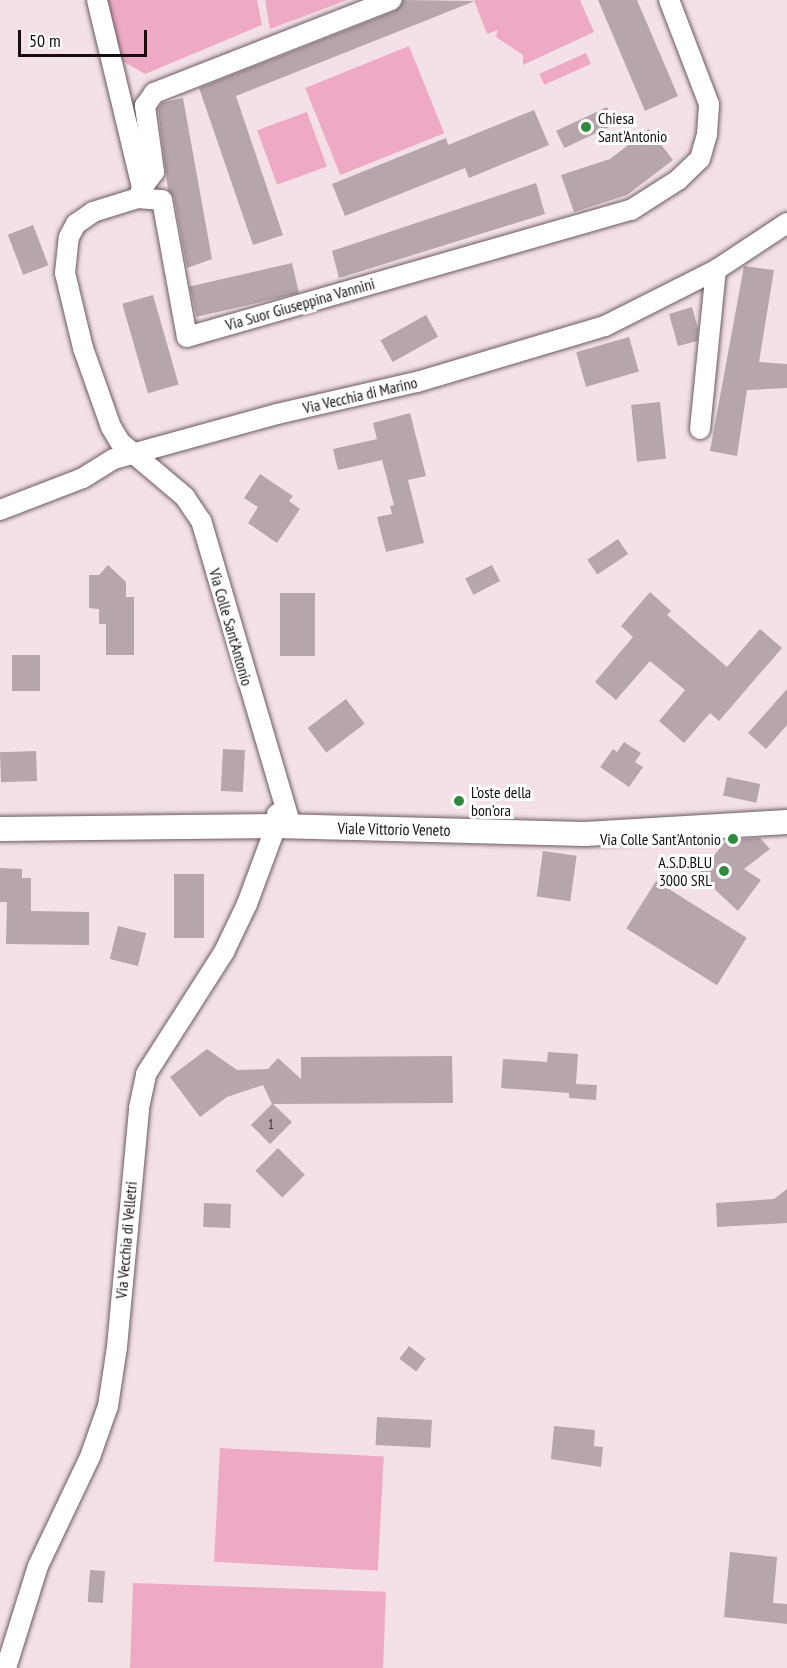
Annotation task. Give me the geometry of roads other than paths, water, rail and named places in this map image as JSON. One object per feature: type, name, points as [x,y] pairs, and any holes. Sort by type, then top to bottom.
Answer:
[{"type":"main road","name":"Viale Vittorio Veneto","points":[[0,829],[283,826],[585,834],[787,822]]},
{"type":"street","points":[[97,0],[140,193]]},
{"type":"street","points":[[135,454],[111,427],[83,348],[64,253],[69,237],[84,217],[140,193],[154,172],[145,106],[154,93],[391,0]]},
{"type":"street","name":"Via Suor Giuseppina Vannini","points":[[140,193],[162,200],[187,337],[631,210],[678,180],[700,159],[707,134],[709,104],[669,0]]},
{"type":"street","name":"Via Vecchia di Marino","points":[[0,510],[83,478],[114,459],[276,414],[417,382],[605,326],[716,270],[787,223]]},
{"type":"street","points":[[700,429],[716,270]]},
{"type":"street","name":"Via Colle Sant'Antonio","points":[[135,454],[171,482],[201,521],[278,787],[283,826]]},
{"type":"street","name":"Via Vecchia di Velletri","points":[[6,1668],[38,1566],[90,1457],[108,1406],[117,1347],[139,1108],[146,1074],[224,952],[283,826]]},
{"type":"place","name":"Chiesa Sant'Antonio","points":[[586,127]]},
{"type":"place","name":"L’oste della bon’ora","points":[[459,801]]},
{"type":"place","name":"Via Colle Sant'Antonio","points":[[733,839]]},
{"type":"place","name":"A.S.D.BLU 3000 SRL","points":[[724,871]]}]
